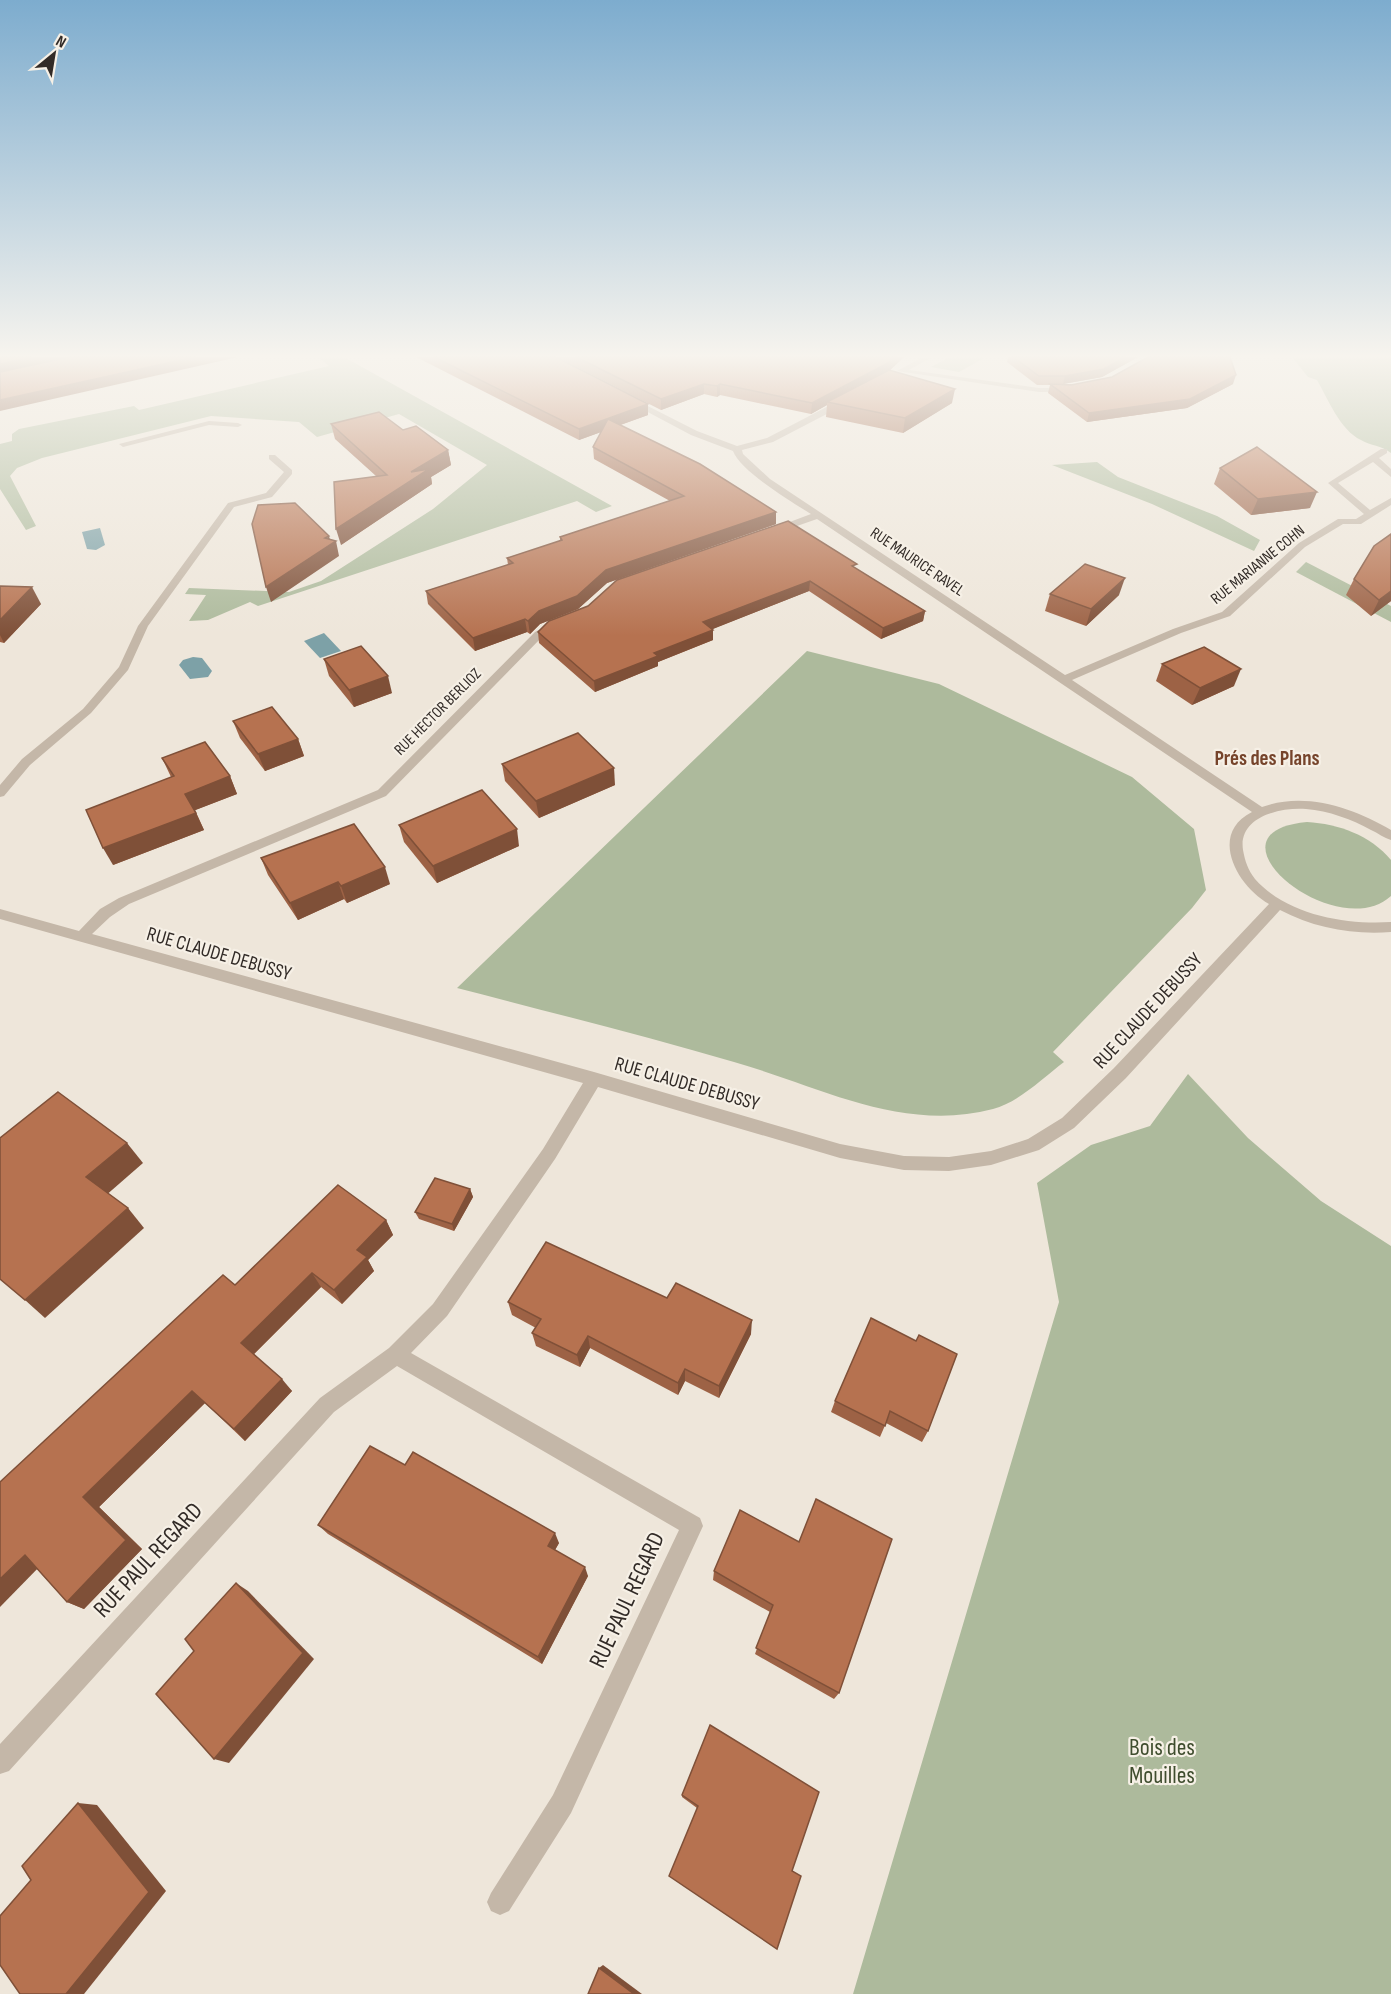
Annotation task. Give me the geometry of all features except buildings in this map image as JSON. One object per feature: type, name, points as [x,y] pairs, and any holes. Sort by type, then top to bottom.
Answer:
[{"type":"street","name":"RUE MAURICE RAVEL","points":[[737,450],[739,455],[767,481],[1261,812]]},
{"type":"street","points":[[1369,514],[1332,483],[1384,451]]},
{"type":"street","points":[[0,793],[26,762],[87,711],[124,668],[143,626],[231,505],[269,495],[289,472],[272,457]]},
{"type":"street","points":[[1374,458],[1391,474]]},
{"type":"street","name":"RUE MARIANNE COHN","points":[[1063,680],[1177,631],[1226,615],[1302,545],[1341,522],[1358,522],[1391,501]]},
{"type":"street","points":[[761,535],[818,515]]},
{"type":"street","name":"RUE HECTOR BERLIOZ","points":[[81,937],[105,913],[124,900],[382,793],[545,628],[564,620]]},
{"type":"street","points":[[1391,836],[1355,817],[1321,808],[1289,806],[1261,812],[1240,828],[1235,842],[1238,860],[1248,878],[1278,903],[1304,916],[1333,925],[1363,929],[1391,927]]},
{"type":"street","points":[[1377,827],[1391,820]]},
{"type":"street","name":"RUE CLAUDE DEBUSSY","points":[[0,914],[594,1079],[840,1151],[904,1163],[949,1164],[991,1158],[1033,1145],[1068,1123],[1084,1110],[1278,903]]},
{"type":"street","name":"RUE PAUL REGARD","points":[[0,1762],[327,1405],[396,1355],[440,1310],[549,1154],[594,1079]]},
{"type":"street","name":"RUE PAUL REGARD","points":[[396,1355],[692,1526],[562,1804],[500,1902]]},
{"type":"green space","points":[[0,450],[74,450],[42,458],[17,468],[10,476],[36,526],[26,530],[0,489]]},
{"type":"green space","points":[[461,450],[511,450],[612,506],[596,512],[577,501],[258,606],[250,602],[208,620],[189,621],[206,595],[185,594],[189,588],[289,592],[321,581],[433,509],[487,465]]},
{"type":"green space","points":[[1097,462],[1118,477],[1217,516],[1260,540],[1254,551],[1152,504],[1052,465]]},
{"type":"green space","points":[[1306,562],[1391,606],[1391,622],[1296,572]]},
{"type":"green space","points":[[807,651],[939,684],[1132,777],[1194,829],[1206,890],[1192,908],[1053,1052],[1064,1062],[1030,1089],[1003,1106],[959,1115],[926,1115],[893,1111],[861,1104],[699,1052],[457,988]]},
{"type":"green space","points":[[1307,822],[1331,825],[1353,832],[1383,851],[1391,860],[1391,896],[1367,908],[1339,907],[1311,897],[1287,882],[1270,863],[1266,845],[1276,830]]},
{"type":"green space","name":"Bois des Mouilles","points":[[1188,1074],[1248,1138],[1321,1201],[1391,1246],[1391,1994],[853,1994],[1059,1302],[1037,1183],[1091,1145],[1150,1126]]},
{"type":"water","points":[[100,528],[105,545],[96,550],[87,549],[82,532]]},
{"type":"water","points":[[324,633],[341,651],[320,658],[304,641]]},
{"type":"water","points":[[193,657],[202,658],[212,671],[208,677],[190,679],[179,665],[183,660]]},
{"type":"district","name":"Prés des Plans","points":[[1267,758]]}]
